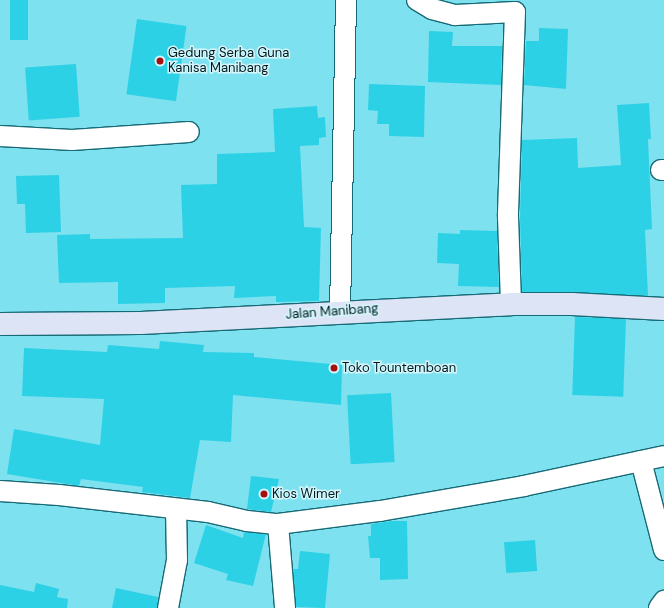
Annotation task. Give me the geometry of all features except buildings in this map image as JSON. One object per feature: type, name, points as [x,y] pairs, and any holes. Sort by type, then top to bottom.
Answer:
[{"type":"street","points":[[340,313],[346,0]]},
{"type":"street","points":[[418,0],[432,9],[455,15],[515,6],[508,217],[511,304]]},
{"type":"street","points":[[0,136],[72,140],[189,132]]},
{"type":"street","name":"Jalan Manibang","points":[[0,324],[141,323],[511,304],[572,304],[664,309]]},
{"type":"street","points":[[0,491],[59,495],[176,510],[208,512],[246,521],[278,524],[380,511],[510,489],[664,456]]},
{"type":"street","points":[[641,461],[664,550]]},
{"type":"street","points":[[168,608],[178,560],[176,510]]},
{"type":"street","points":[[278,524],[285,608]]},
{"type":"street","points":[[659,608],[664,600]]},
{"type":"place","name":"Gedung Serba Guna Kanisa Manibang","points":[[160,61]]},
{"type":"place","name":"Toko Tountemboan","points":[[334,368]]},
{"type":"place","name":"Kios Wimer","points":[[264,494]]}]
